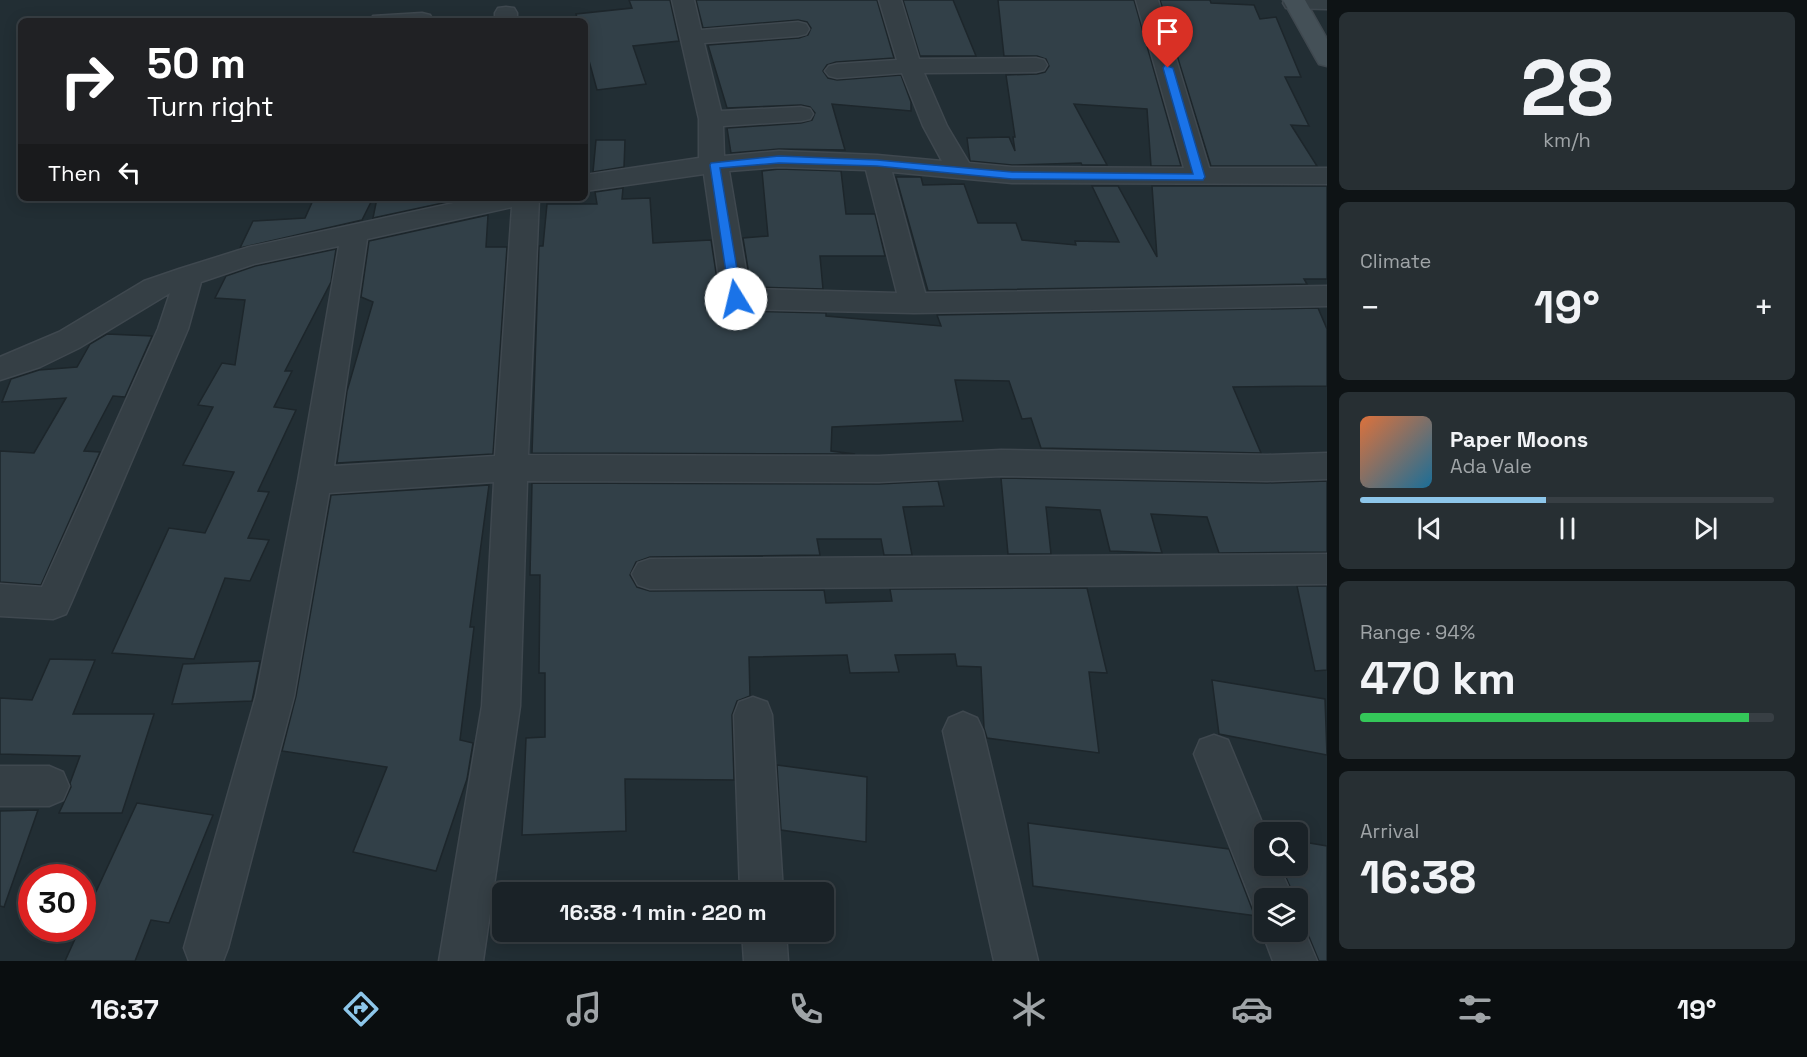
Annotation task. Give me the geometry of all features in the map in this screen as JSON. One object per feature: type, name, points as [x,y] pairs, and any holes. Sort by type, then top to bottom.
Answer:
[{"type":"main road","points":[[1294,2],[1327,59]]},
{"type":"street","points":[[422,18],[423,0]]},
{"type":"street","points":[[683,0],[711,119],[713,166],[736,299],[914,303],[1327,296]]},
{"type":"street","points":[[890,0],[910,66],[935,126],[961,172]]},
{"type":"street","points":[[1147,0],[1199,177]]},
{"type":"street","points":[[1294,2],[1327,3]]},
{"type":"street","points":[[692,37],[798,29]]},
{"type":"street","points":[[837,71],[910,66],[1036,65]]},
{"type":"street","points":[[711,119],[801,114]]},
{"type":"street","points":[[588,183],[779,159],[877,163],[1012,175],[1327,176]]},
{"type":"street","points":[[877,163],[914,303]]},
{"type":"street","points":[[0,369],[29,359],[69,340],[154,288],[249,256],[354,234],[410,210],[488,201]]},
{"type":"street","points":[[461,961],[501,706],[511,468],[514,201]]},
{"type":"street","points":[[206,948],[275,696],[315,481],[354,234]]},
{"type":"street","points":[[0,600],[53,603],[173,329],[189,276]]},
{"type":"street","points":[[315,481],[511,468],[879,469],[1001,464],[1267,468],[1327,466]]},
{"type":"street","points":[[650,574],[1327,569]]},
{"type":"street","points":[[753,715],[761,882]]},
{"type":"street","points":[[963,731],[1016,961]]},
{"type":"street","points":[[1214,754],[1267,888]]},
{"type":"street","points":[[0,786],[49,786]]},
{"type":"street","points":[[765,942],[766,961]]},
{"type":"street","points":[[1288,942],[1295,961]]},
{"type":"building","points":[[629,0],[670,0],[679,41],[633,46],[646,84],[597,90],[588,57],[588,18],[577,18],[576,14],[632,8]]},
{"type":"building","points":[[696,0],[877,0],[894,58],[836,62],[827,65],[823,71],[828,78],[837,80],[901,75],[911,102],[911,111],[832,104],[845,150],[779,149],[731,153],[727,128],[801,123],[812,120],[815,113],[810,107],[801,105],[727,108],[708,45],[799,38],[808,35],[811,28],[807,22],[798,20],[703,28]]},
{"type":"building","points":[[903,0],[953,0],[976,56],[920,56]]},
{"type":"building","points":[[998,0],[1134,0],[1181,166],[1151,166],[1147,109],[1074,104],[1107,165],[1082,165],[1081,163],[1012,165],[970,161],[967,138],[1009,137],[1015,151],[1006,75],[1037,74],[1045,72],[1049,66],[1046,59],[1037,56],[1004,56]]},
{"type":"building","points":[[1160,0],[1210,0],[1211,3],[1254,5],[1260,19],[1276,17],[1301,77],[1285,77],[1309,126],[1291,125],[1317,166],[1211,166]]},
{"type":"building","points":[[596,140],[625,140],[624,167],[593,172]]},
{"type":"building","points":[[779,169],[841,171],[846,214],[875,214],[885,256],[820,256],[823,289],[751,287],[743,238],[768,236],[762,171]]},
{"type":"building","points":[[896,177],[921,177],[923,185],[964,184],[978,223],[1016,223],[1022,240],[1076,245],[1075,241],[1119,242],[1092,186],[1118,186],[1157,257],[1152,186],[1327,186],[1327,279],[1304,279],[1307,284],[928,291]]},
{"type":"building","points":[[623,188],[622,199],[650,198],[653,243],[711,240],[720,299],[725,308],[735,311],[826,313],[826,316],[941,326],[937,315],[1318,308],[1327,329],[1327,386],[1233,387],[1261,453],[1041,448],[1031,418],[1022,419],[1009,381],[955,380],[963,421],[832,427],[831,451],[855,454],[532,453],[539,246],[543,246],[547,204],[597,204],[595,192]]},
{"type":"building","points":[[313,201],[372,201],[362,220],[240,248],[253,221],[305,218]]},
{"type":"building","points":[[376,201],[452,201],[373,218]]},
{"type":"building","points":[[488,215],[486,247],[507,247],[493,454],[337,463],[347,391],[373,302],[361,297],[369,241]]},
{"type":"building","points":[[336,249],[331,282],[285,371],[292,371],[274,407],[296,410],[258,491],[269,492],[248,538],[269,540],[250,581],[225,578],[194,659],[112,653],[169,528],[205,533],[234,472],[183,465],[213,407],[198,405],[222,363],[235,365],[245,300],[215,298],[226,276],[255,266]]},
{"type":"building","points":[[107,334],[152,336],[125,397],[113,396],[84,451],[100,452],[41,585],[0,582],[0,451],[34,453],[66,398],[2,402],[11,379],[39,370],[77,367],[90,344]]},
{"type":"building","points":[[1001,478],[1267,483],[1327,481],[1327,552],[1219,553],[1207,517],[1151,514],[1162,553],[1110,551],[1100,510],[1046,507],[1051,554],[1008,554]]},
{"type":"building","points":[[938,481],[944,506],[903,507],[912,555],[884,555],[881,539],[817,539],[820,555],[650,557],[636,562],[630,575],[637,587],[650,591],[824,590],[826,603],[892,601],[890,589],[1087,588],[1107,673],[1089,672],[1099,753],[987,738],[984,728],[981,667],[957,666],[955,654],[895,655],[899,672],[850,673],[847,655],[749,657],[750,696],[737,701],[732,715],[734,780],[625,779],[626,831],[522,835],[526,738],[545,737],[545,673],[539,673],[540,575],[530,575],[532,483],[879,484]]},
{"type":"building","points":[[489,485],[470,627],[474,627],[460,740],[473,743],[467,779],[436,871],[353,852],[387,767],[282,751],[296,696],[331,495]]},
{"type":"building","points":[[1297,586],[1327,586],[1327,670],[1315,671]]},
{"type":"building","points":[[50,659],[95,660],[73,714],[154,714],[122,813],[59,813],[71,787],[70,783],[80,756],[0,754],[0,698],[32,700]]},
{"type":"building","points":[[260,661],[252,701],[172,704],[183,664]]},
{"type":"building","points":[[1212,680],[1325,699],[1327,755],[1219,734]]},
{"type":"building","points":[[777,765],[867,777],[866,842],[781,830]]},
{"type":"building","points":[[137,803],[213,815],[169,923],[151,920],[135,961],[65,961],[74,942],[96,942],[96,892]]},
{"type":"building","points":[[38,810],[4,907],[0,906],[0,811]]},
{"type":"building","points":[[1028,823],[1229,849],[1254,916],[1033,886]]},
{"type":"building","points":[[1308,843],[1327,846],[1327,961],[1319,961],[1308,934],[1308,888],[1291,888],[1285,876],[1308,876]]},
{"type":"route","points":[[736,299],[715,165],[779,159],[877,163],[1012,175],[1199,177],[1168,68]]}]
